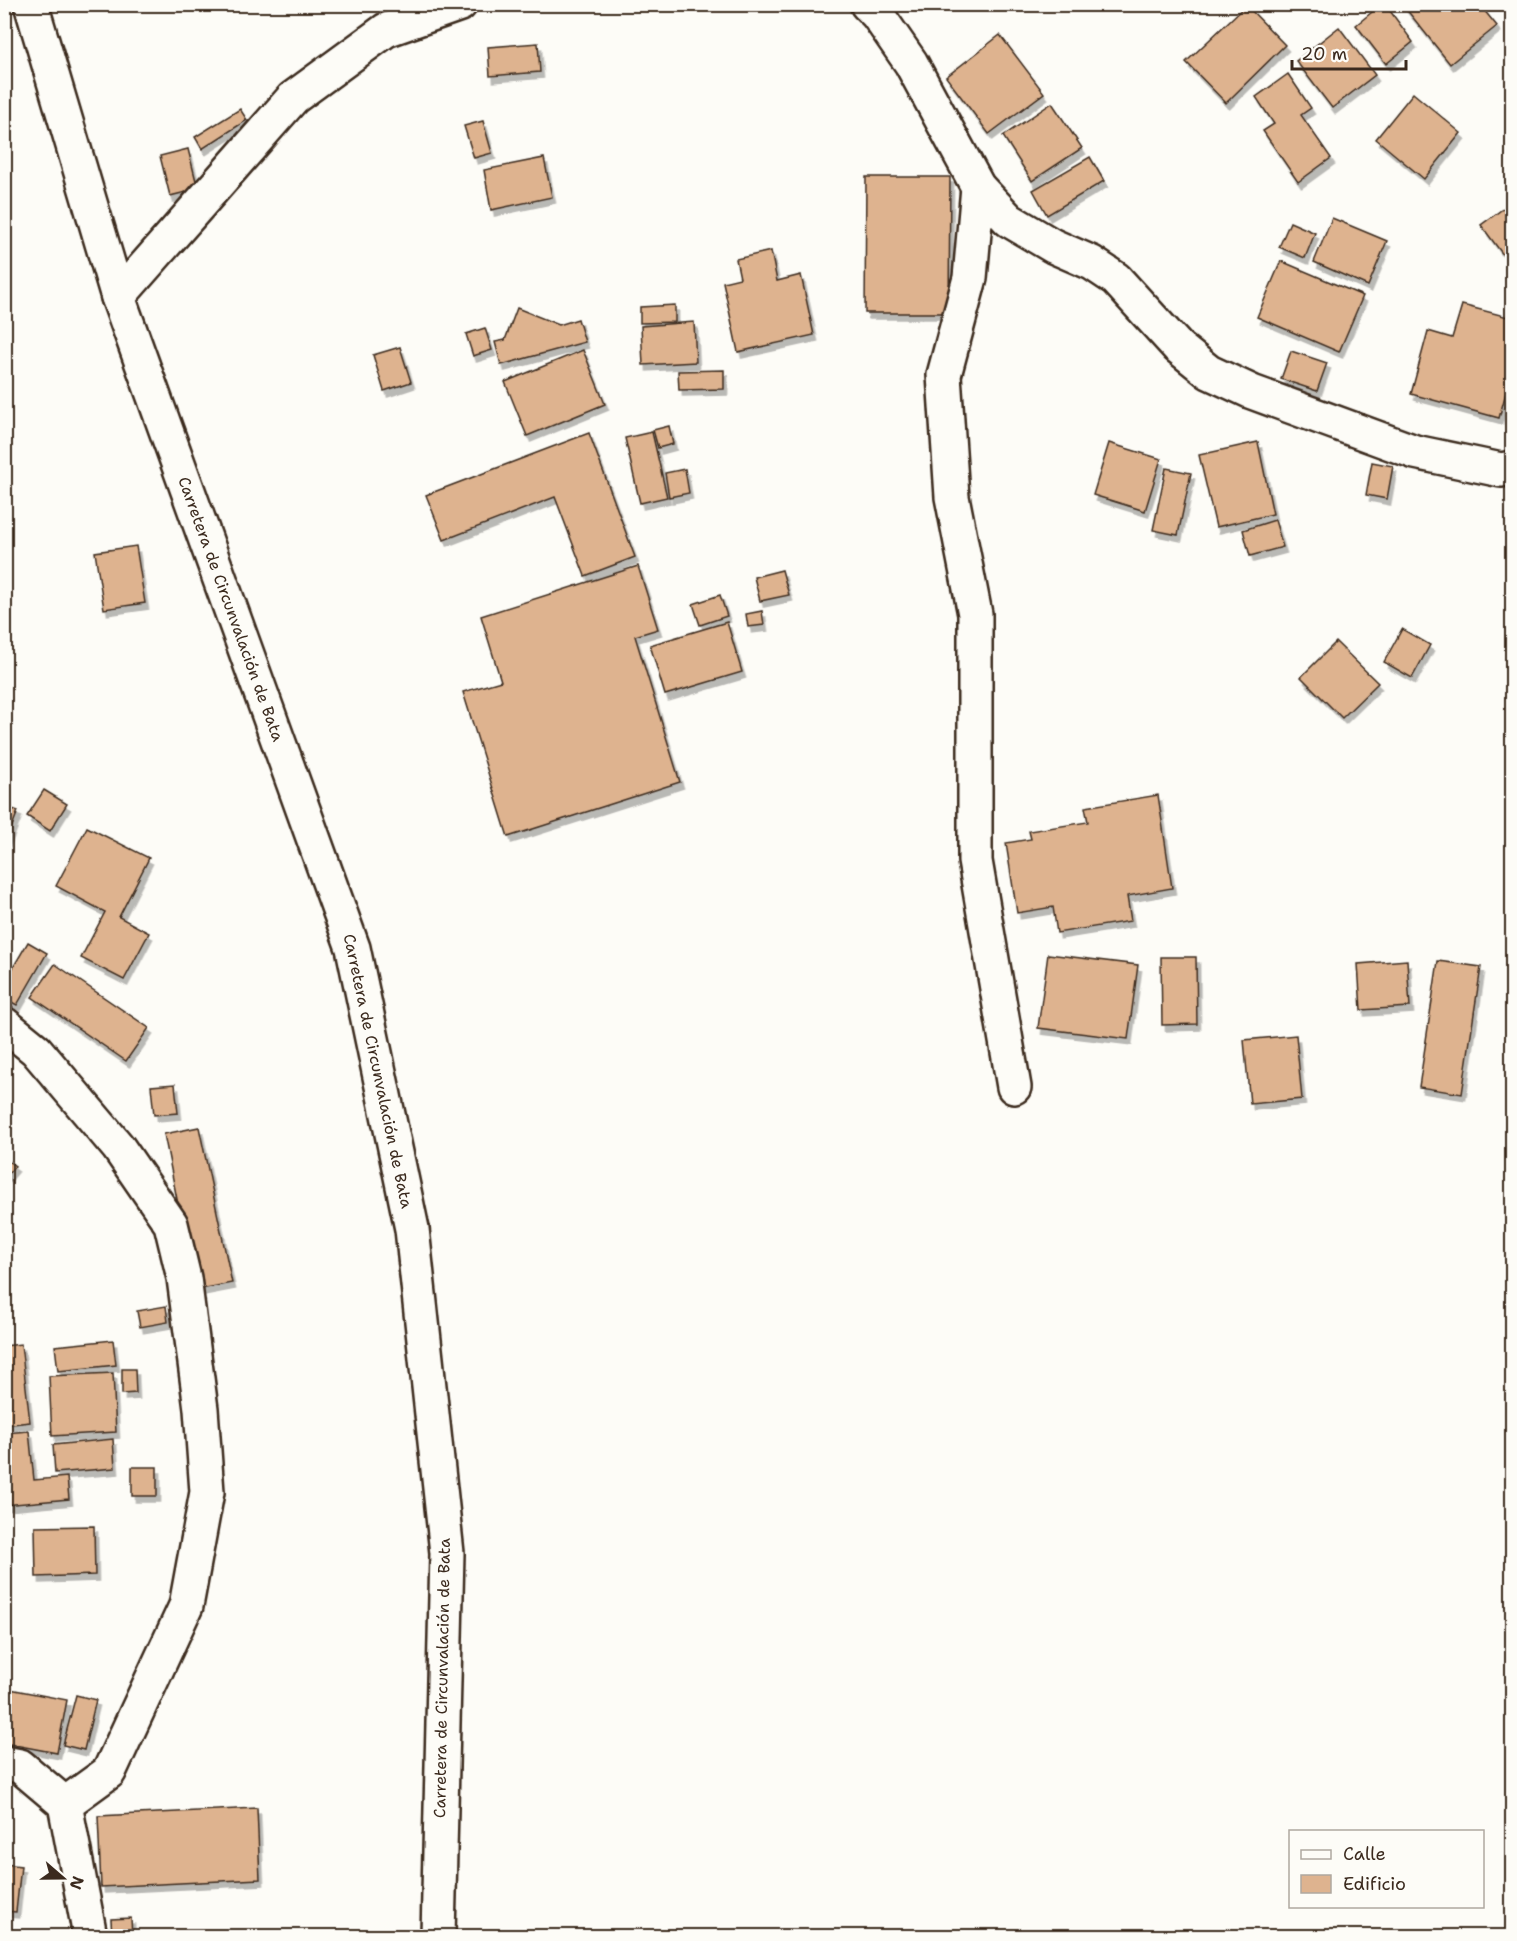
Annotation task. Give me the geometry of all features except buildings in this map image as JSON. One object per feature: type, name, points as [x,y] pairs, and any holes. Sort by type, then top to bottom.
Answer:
[{"type":"street","name":"Carretera de Circunvalación de Bata","points":[[31,4],[118,297],[353,948],[412,1229],[447,1553],[438,1936]]},
{"type":"street","points":[[118,297],[293,98],[386,30],[460,4]]},
{"type":"street","points":[[867,4],[877,14],[911,63],[978,187],[1009,220],[1053,246],[1092,263],[1116,279],[1178,347],[1209,372],[1252,392],[1415,452],[1501,470],[1512,468]]},
{"type":"street","points":[[978,187],[970,278],[944,375],[952,497],[975,614],[975,861],[1014,1088]]},
{"type":"street","points":[[4,1024],[36,1050],[118,1147],[171,1224],[184,1278],[201,1409],[207,1492],[186,1606],[109,1772],[65,1804]]},
{"type":"street","points":[[4,1763],[20,1766],[65,1804],[90,1936]]}]
